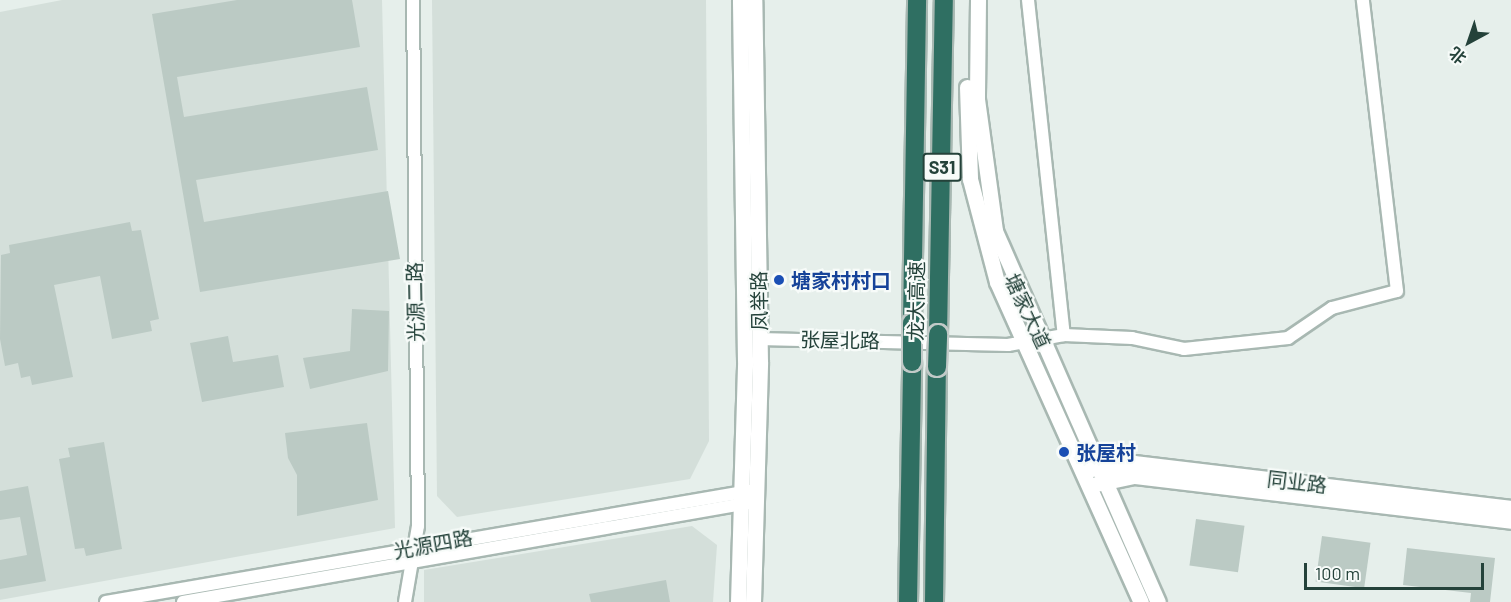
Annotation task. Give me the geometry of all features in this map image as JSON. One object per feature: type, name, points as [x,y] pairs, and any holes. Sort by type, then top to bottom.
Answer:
[{"type":"highway","name":"龙大高速","points":[[908,602],[917,0]]},
{"type":"highway","name":"龙大高速","points":[[934,602],[944,0]]},
{"type":"street","name":"光源二路","points":[[405,602],[410,562],[418,526],[412,0]]},
{"type":"street","name":"凤举路","points":[[738,602],[742,497],[740,0]]},
{"type":"street","name":"凤举路","points":[[753,602],[758,498],[759,339],[754,0]]},
{"type":"street","name":"塘家大道","points":[[967,0],[967,145],[975,211],[1022,341],[1091,486],[1142,602]]},
{"type":"street","name":"塘家大道","points":[[978,0],[977,99],[988,201],[1038,340],[1060,374],[1158,602]]},
{"type":"street","points":[[1028,0],[1064,335]]},
{"type":"street","name":"张屋北路","points":[[759,339],[1022,341],[1064,335],[1132,338],[1184,349],[1288,338],[1332,309],[1397,291],[1363,0]]},
{"type":"street","name":"同业路","points":[[1091,486],[1103,473],[1134,463],[1511,508]]},
{"type":"street","name":"同业路","points":[[1084,471],[1511,521]]},
{"type":"street","name":"光源四路","points":[[183,602],[410,562],[742,497]]},
{"type":"street","name":"光源四路","points":[[112,601],[413,548],[742,497],[758,498]]},
{"type":"shaded area","points":[[62,0],[382,0],[395,528],[0,600],[0,12]]},
{"type":"shaded area","points":[[432,0],[706,0],[709,441],[690,479],[457,517],[437,496]]},
{"type":"shaded area","points":[[692,526],[717,545],[713,602],[424,602],[424,570]]},
{"type":"building","points":[[237,0],[352,0],[360,47],[177,77],[184,117],[367,87],[378,150],[196,180],[204,222],[388,191],[400,259],[200,292],[152,14]]},
{"type":"building","points":[[130,222],[132,231],[141,230],[159,319],[150,321],[152,331],[112,339],[100,276],[54,285],[73,377],[32,385],[30,376],[21,378],[18,363],[5,366],[0,339],[1,255],[10,253],[9,245]]},
{"type":"building","points":[[352,309],[389,311],[388,371],[310,389],[303,358],[350,351]]},
{"type":"building","points":[[228,336],[233,362],[278,355],[284,387],[202,402],[190,343]]},
{"type":"building","points":[[367,423],[378,500],[297,516],[297,475],[288,458],[285,433]]},
{"type":"building","points":[[104,442],[122,549],[86,556],[84,548],[75,549],[59,459],[70,457],[68,448]]},
{"type":"building","points":[[28,486],[46,581],[0,589],[0,560],[27,555],[20,517],[0,520],[0,491]]},
{"type":"building","points":[[1196,519],[1245,526],[1238,572],[1189,566]]},
{"type":"building","points":[[1322,536],[1371,543],[1364,588],[1316,582]]},
{"type":"building","points":[[1407,548],[1495,558],[1490,602],[1470,602],[1471,593],[1403,585]]},
{"type":"building","points":[[666,580],[670,602],[591,602],[589,594]]},
{"type":"place","name":"塘家村村口","points":[[779,280]]},
{"type":"place","name":"张屋村","points":[[1064,452]]}]
